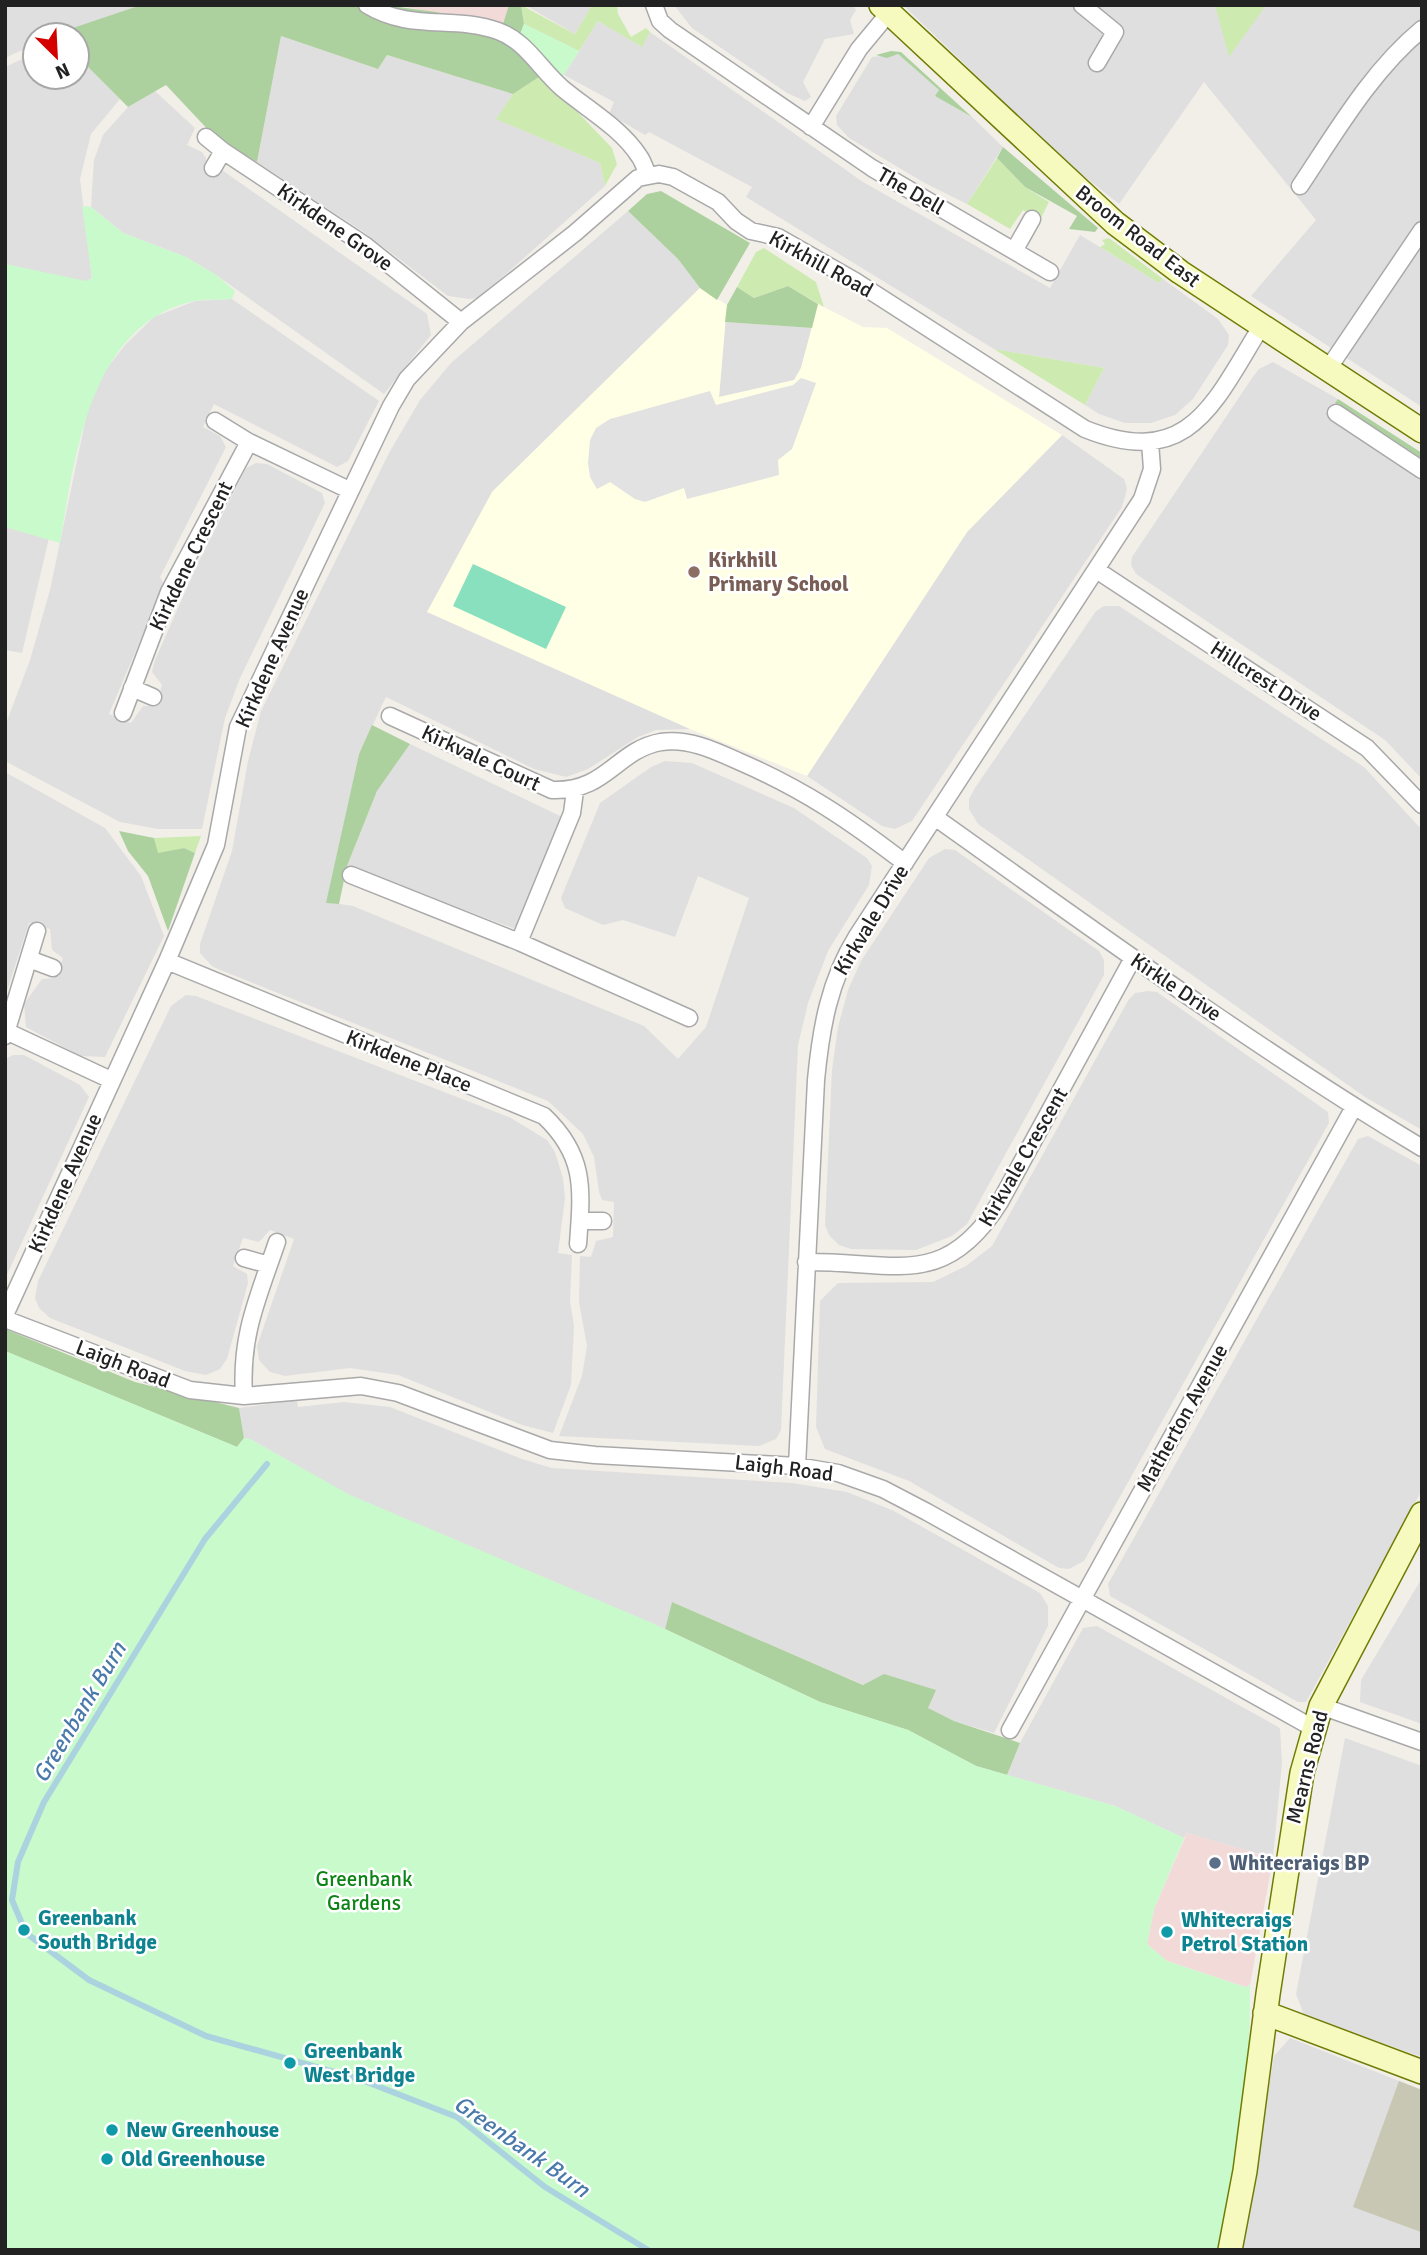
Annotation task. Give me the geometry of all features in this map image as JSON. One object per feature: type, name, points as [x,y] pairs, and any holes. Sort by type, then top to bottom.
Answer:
[{"type":"street","points":[[367,5],[411,23],[451,22],[497,31],[517,41],[559,86],[620,135],[640,156],[648,175]]},
{"type":"street","name":"The Dell","points":[[654,5],[660,21],[670,30],[811,127],[872,168],[1050,272]]},
{"type":"street","points":[[1082,5],[1115,33],[1097,63]]},
{"type":"street","points":[[811,127],[885,10]]},
{"type":"street","name":"Broom Road East","points":[[885,10],[1115,223],[1261,327],[1422,431]]},
{"type":"street","points":[[1300,186],[1353,108],[1406,42],[1422,29]]},
{"type":"street","name":"Kirkdene Grove","points":[[206,137],[366,246],[461,321]]},
{"type":"street","points":[[213,168],[223,151]]},
{"type":"street","name":"Kirkdene Avenue","points":[[5,1317],[167,961],[216,845],[238,727],[349,490],[407,379],[461,321],[575,233],[638,178],[648,175]]},
{"type":"street","name":"Kirkhill Road","points":[[648,175],[673,177],[692,187],[718,202],[736,221],[751,231],[778,237],[855,281],[1085,429],[1112,440],[1150,442],[1180,433],[1211,407],[1261,327]]},
{"type":"street","points":[[1014,250],[1032,219]]},
{"type":"street","points":[[1328,369],[1422,230]]},
{"type":"street","points":[[1336,413],[1422,470]]},
{"type":"street","points":[[215,421],[249,442],[349,490]]},
{"type":"street","name":"Kirkdene Crescent","points":[[123,713],[169,592],[249,442]]},
{"type":"street","name":"Kirkvale Drive","points":[[797,1466],[820,1034],[834,982],[845,955],[1098,571],[1148,485],[1152,469],[1150,442]]},
{"type":"street","name":"Hillcrest Drive","points":[[1098,571],[1357,741],[1397,776],[1422,805]]},
{"type":"street","points":[[132,688],[153,697]]},
{"type":"street","name":"Kirkvale Court","points":[[390,716],[532,784],[552,790],[575,791]]},
{"type":"street","points":[[519,942],[572,813],[575,791],[598,780],[631,755],[660,742],[707,747],[793,785],[858,827],[905,863]]},
{"type":"street","name":"Kirkle Drive","points":[[936,818],[1133,958],[1354,1107],[1422,1148]]},
{"type":"street","points":[[351,875],[519,942],[689,1018]]},
{"type":"street","points":[[37,931],[7,1034],[111,1080]]},
{"type":"street","name":"Kirkvale Crescent","points":[[806,1262],[902,1266],[930,1263],[966,1246],[986,1225],[1000,1202],[1133,958]]},
{"type":"street","points":[[29,960],[53,968]]},
{"type":"street","name":"Kirkdene Place","points":[[167,961],[544,1116],[565,1136],[575,1157],[582,1197],[579,1244]]},
{"type":"street","name":"Matherton Avenue","points":[[1010,1730],[1354,1107]]},
{"type":"street","points":[[580,1221],[603,1221]]},
{"type":"street","points":[[244,1396],[242,1367],[246,1331],[277,1242]]},
{"type":"street","points":[[244,1258],[270,1265]]},
{"type":"street","name":"Laigh Road","points":[[5,1317],[190,1390],[214,1395],[244,1396],[361,1386],[398,1393],[550,1450],[797,1466],[838,1473],[883,1489],[1083,1598],[1317,1717],[1422,1742]]},
{"type":"street","name":"Mearns Road","points":[[1230,2250],[1245,2171],[1287,1856],[1301,1773],[1317,1717],[1422,1514]]},
{"type":"street","points":[[1265,2013],[1422,2072]]},
{"type":"shaded area","points":[[5,5],[141,5],[91,22],[21,21],[21,51],[5,58]]},
{"type":"shaded area","points":[[397,5],[509,5],[503,27]]},
{"type":"shaded area","points":[[525,5],[592,5],[575,34]]},
{"type":"shaded area","points":[[674,5],[853,5],[856,10],[850,20],[854,34],[825,39],[803,82],[811,97],[805,101],[787,93],[692,28]]},
{"type":"shaded area","points":[[903,5],[1422,5],[1422,407],[1251,296],[1316,220],[1204,82],[1119,204],[1070,165]]},
{"type":"shaded area","points":[[598,21],[641,46],[650,32],[863,182],[1050,288],[1080,235],[1159,283],[1163,279],[1218,319],[1229,335],[1228,345],[1193,399],[1175,415],[1151,423],[1125,423],[1099,414],[1085,405],[1104,368],[994,349],[746,197],[752,187],[649,132],[645,135],[609,114],[614,102],[564,75]]},
{"type":"shaded area","points":[[281,36],[378,69],[387,55],[513,94],[497,119],[600,163],[605,186],[479,298],[448,296],[365,233],[257,162]]},
{"type":"shaded area","points":[[898,54],[939,90],[936,96],[972,117],[1003,147],[967,204],[923,182],[849,138],[837,125],[836,116],[872,57]]},
{"type":"shaded area","points":[[21,60],[21,91],[91,91],[91,70],[120,99],[91,134],[80,179],[92,278],[86,282],[5,264],[5,67]]},
{"type":"shaded area","points":[[155,91],[195,128],[187,145],[202,152],[206,158],[206,168],[216,174],[222,170],[427,314],[431,335],[384,394],[216,275],[186,257],[123,233],[91,207],[94,160],[103,135],[128,107]]},
{"type":"shaded area","points":[[628,211],[678,259],[700,288],[492,492],[585,679],[690,729],[656,730],[638,737],[588,769],[566,777],[534,769],[386,697],[359,754],[327,902],[353,906],[644,1026],[678,1059],[706,1027],[749,898],[698,876],[675,937],[623,920],[603,925],[565,908],[561,898],[600,803],[651,767],[665,761],[692,763],[794,808],[867,858],[872,866],[869,885],[828,951],[808,1003],[798,1045],[781,1430],[776,1439],[759,1446],[559,1436],[582,1376],[587,1346],[579,1302],[580,1256],[591,1257],[596,1241],[613,1237],[614,1202],[602,1200],[594,1157],[583,1134],[548,1101],[213,967],[200,953],[200,944],[232,851],[248,761],[261,711],[389,453],[420,400],[451,363]]},
{"type":"shaded area","name":"Kirkhill Primary School","points":[[700,288],[727,305],[719,397],[794,380],[801,368],[818,304],[863,327],[887,328],[1062,435],[967,532],[807,776],[690,729],[427,612],[492,492]]},
{"type":"shaded area","points":[[232,299],[379,401],[348,461],[337,467],[214,404],[203,427],[220,436],[226,447],[160,577],[164,584],[109,714],[131,723],[143,706],[155,706],[162,685],[152,672],[155,660],[197,565],[246,468],[256,463],[267,464],[322,493],[325,503],[240,678],[225,718],[202,829],[158,829],[120,822],[5,761],[5,726],[30,660],[50,590],[89,403],[105,371],[125,345],[154,317],[195,301]]},
{"type":"shaded area","points":[[725,322],[812,328],[801,368],[794,381],[719,397]]},
{"type":"shaded area","points":[[1273,362],[1338,399],[1327,415],[1422,481],[1422,779],[1385,740],[1136,574],[1131,565],[1132,557],[1252,378],[1259,369]]},
{"type":"shaded area","points":[[801,378],[816,383],[792,449],[778,460],[779,475],[687,499],[684,488],[645,502],[635,499],[610,482],[597,489],[590,477],[590,440],[596,428],[610,419],[710,391],[716,405],[793,385]]},
{"type":"shaded area","points":[[1062,435],[1124,479],[1127,489],[1122,507],[912,821],[895,829],[882,826],[807,776],[967,532]]},
{"type":"shaded area","points":[[5,527],[49,538],[22,653],[5,650]]},
{"type":"shaded area","points":[[1104,606],[1119,606],[1364,767],[1422,830],[1422,1130],[1365,1097],[978,824],[969,809],[969,799],[975,788],[1096,611]]},
{"type":"shaded area","points":[[410,744],[562,817],[563,821],[518,925],[513,928],[347,866],[377,791]]},
{"type":"shaded area","points":[[5,772],[105,828],[141,876],[164,936],[105,1057],[80,1056],[26,1027],[24,1004],[42,979],[55,978],[63,958],[52,950],[50,929],[29,923],[5,997]]},
{"type":"shaded area","points":[[945,849],[955,850],[1099,951],[1104,960],[1104,975],[967,1224],[952,1236],[916,1250],[851,1249],[839,1245],[829,1235],[825,1225],[832,1070],[838,1027],[848,990],[861,961],[929,858]]},
{"type":"shaded area","points":[[1157,992],[1328,1112],[1329,1123],[1084,1561],[1069,1569],[1059,1568],[909,1481],[825,1449],[816,1427],[820,1301],[838,1283],[933,1282],[966,1266],[992,1246],[1129,999],[1135,993]]},
{"type":"shaded area","points":[[186,995],[196,996],[511,1118],[547,1140],[555,1152],[563,1178],[565,1198],[558,1253],[572,1255],[570,1301],[574,1326],[571,1385],[553,1433],[522,1425],[398,1375],[350,1368],[285,1376],[270,1372],[259,1360],[257,1346],[294,1239],[270,1230],[259,1242],[243,1238],[233,1266],[247,1274],[248,1283],[227,1359],[220,1369],[206,1375],[185,1371],[50,1318],[39,1308],[35,1298],[38,1281],[171,1006]]},
{"type":"shaded area","points":[[13,1055],[24,1055],[80,1085],[89,1097],[5,1279],[5,1059]]},
{"type":"shaded area","points":[[1368,1136],[1422,1166],[1422,1490],[1306,1702],[1298,1702],[1110,1596],[1108,1584],[1358,1139]]},
{"type":"shaded area","points":[[297,1400],[298,1407],[344,1402],[390,1407],[522,1459],[552,1468],[792,1483],[847,1492],[894,1511],[1040,1593],[1048,1606],[1048,1626],[994,1733],[954,1721],[927,1708],[935,1690],[864,1685],[672,1602],[665,1629],[349,1495],[244,1438],[239,1408]]},
{"type":"shaded area","points":[[1422,1578],[1422,1724],[1360,1702],[1361,1680]]},
{"type":"shaded area","points":[[1097,1626],[1280,1728],[1282,1763],[1273,1858],[1187,1833],[1184,1838],[1115,1806],[1007,1775],[1020,1743],[1083,1628]]},
{"type":"shaded area","points":[[1345,1738],[1422,1766],[1422,2057],[1304,2015],[1296,1994]]},
{"type":"shaded area","points":[[1187,1833],[1273,1858],[1250,1985],[1246,1987],[1167,1961],[1147,1944],[1154,1909]]},
{"type":"shaded area","points":[[1290,2038],[1422,2090],[1422,2250],[1242,2250],[1274,2056]]},
{"type":"shaded area","points":[[1399,2081],[1422,2090],[1421,2232],[1353,2207]]},
{"type":"green space","points":[[141,5],[356,5],[392,25],[493,35],[520,53],[542,75],[513,94],[387,55],[378,69],[281,36],[257,162],[213,135],[166,85],[128,107],[91,70],[91,22]]},
{"type":"green space","points":[[384,5],[436,12],[502,27],[509,5],[521,5],[524,24],[518,40],[404,14]]},
{"type":"green space","points":[[521,5],[575,34],[592,5],[617,5],[618,14],[631,37],[646,28],[650,32],[642,47],[598,21],[579,51],[524,24]]},
{"type":"green space","points":[[1215,5],[1266,5],[1229,57]]},
{"type":"green space","points":[[524,24],[579,51],[560,81],[518,40]]},
{"type":"green space","points":[[891,51],[901,52],[972,117],[935,96],[939,90],[898,54],[887,58],[876,55]]},
{"type":"green space","points":[[542,75],[612,148],[617,164],[605,186],[600,163],[496,119],[513,94]]},
{"type":"green space","points":[[1003,147],[1098,228],[1095,232],[1069,229],[1077,216],[1025,187],[997,158]]},
{"type":"green space","points":[[997,158],[1025,187],[1049,202],[1040,220],[1023,210],[1010,229],[967,204]]},
{"type":"green space","points":[[661,191],[750,243],[717,300],[700,288],[678,259],[628,211],[647,194]]},
{"type":"green space","points":[[82,206],[91,207],[123,233],[186,257],[216,275],[235,291],[232,299],[194,301],[159,314],[131,336],[110,365],[94,398],[82,434],[60,543],[5,527],[5,264],[86,281],[92,278]]},
{"type":"green space","points":[[1109,238],[1163,279],[1159,283],[1100,247],[1105,244],[1102,240]]},
{"type":"green space","points":[[764,248],[816,282],[824,307],[788,286],[754,298],[737,287],[756,252]]},
{"type":"green space","points":[[788,286],[818,304],[812,328],[725,322],[727,305],[737,287],[754,298]]},
{"type":"green space","points":[[994,349],[1104,368],[1085,405]]},
{"type":"green space","points":[[1338,399],[1422,453],[1422,463],[1335,403]]},
{"type":"green space","points":[[473,564],[566,607],[546,649],[453,606]]},
{"type":"green space","points":[[372,725],[410,744],[377,791],[347,866],[339,904],[326,903],[359,754]]},
{"type":"green space","points":[[119,831],[154,838],[158,853],[184,848],[195,853],[168,931],[148,876],[128,851]]},
{"type":"green space","points":[[201,836],[195,853],[184,848],[157,854],[154,838]]},
{"type":"green space","points":[[5,1329],[135,1382],[239,1408],[244,1438],[237,1447],[5,1351]]},
{"type":"green space","name":"Greenbank Gardens","points":[[5,1351],[237,1447],[244,1438],[250,1439],[350,1495],[652,1623],[820,1702],[908,1730],[976,1766],[1115,1806],[1184,1838],[1154,1909],[1147,1944],[1167,1961],[1245,1987],[1250,1985],[1249,2071],[1220,2250],[5,2250]]},
{"type":"green space","points":[[672,1602],[863,1685],[884,1674],[936,1690],[928,1708],[954,1721],[1020,1743],[1007,1775],[976,1766],[908,1730],[820,1702],[665,1629]]},
{"type":"waterway","name":"Greenbank Burn","points":[[267,1464],[205,1539],[44,1802],[18,1862],[12,1900],[26,1933],[89,1980],[206,2036],[359,2079],[457,2117],[545,2187],[648,2250]]},
{"type":"place","name":"Kirkhill Primary School","points":[[694,572]]},
{"type":"place","name":"Whitecraigs BP","points":[[1215,1863]]},
{"type":"place","name":"Greenbank South Bridge","points":[[24,1930]]},
{"type":"place","name":"Whitecraigs Petrol Station","points":[[1167,1932]]},
{"type":"place","name":"Greenbank West Bridge","points":[[290,2063]]},
{"type":"place","name":"New Greenhouse","points":[[112,2130]]},
{"type":"place","name":"Old Greenhouse","points":[[107,2159]]}]
